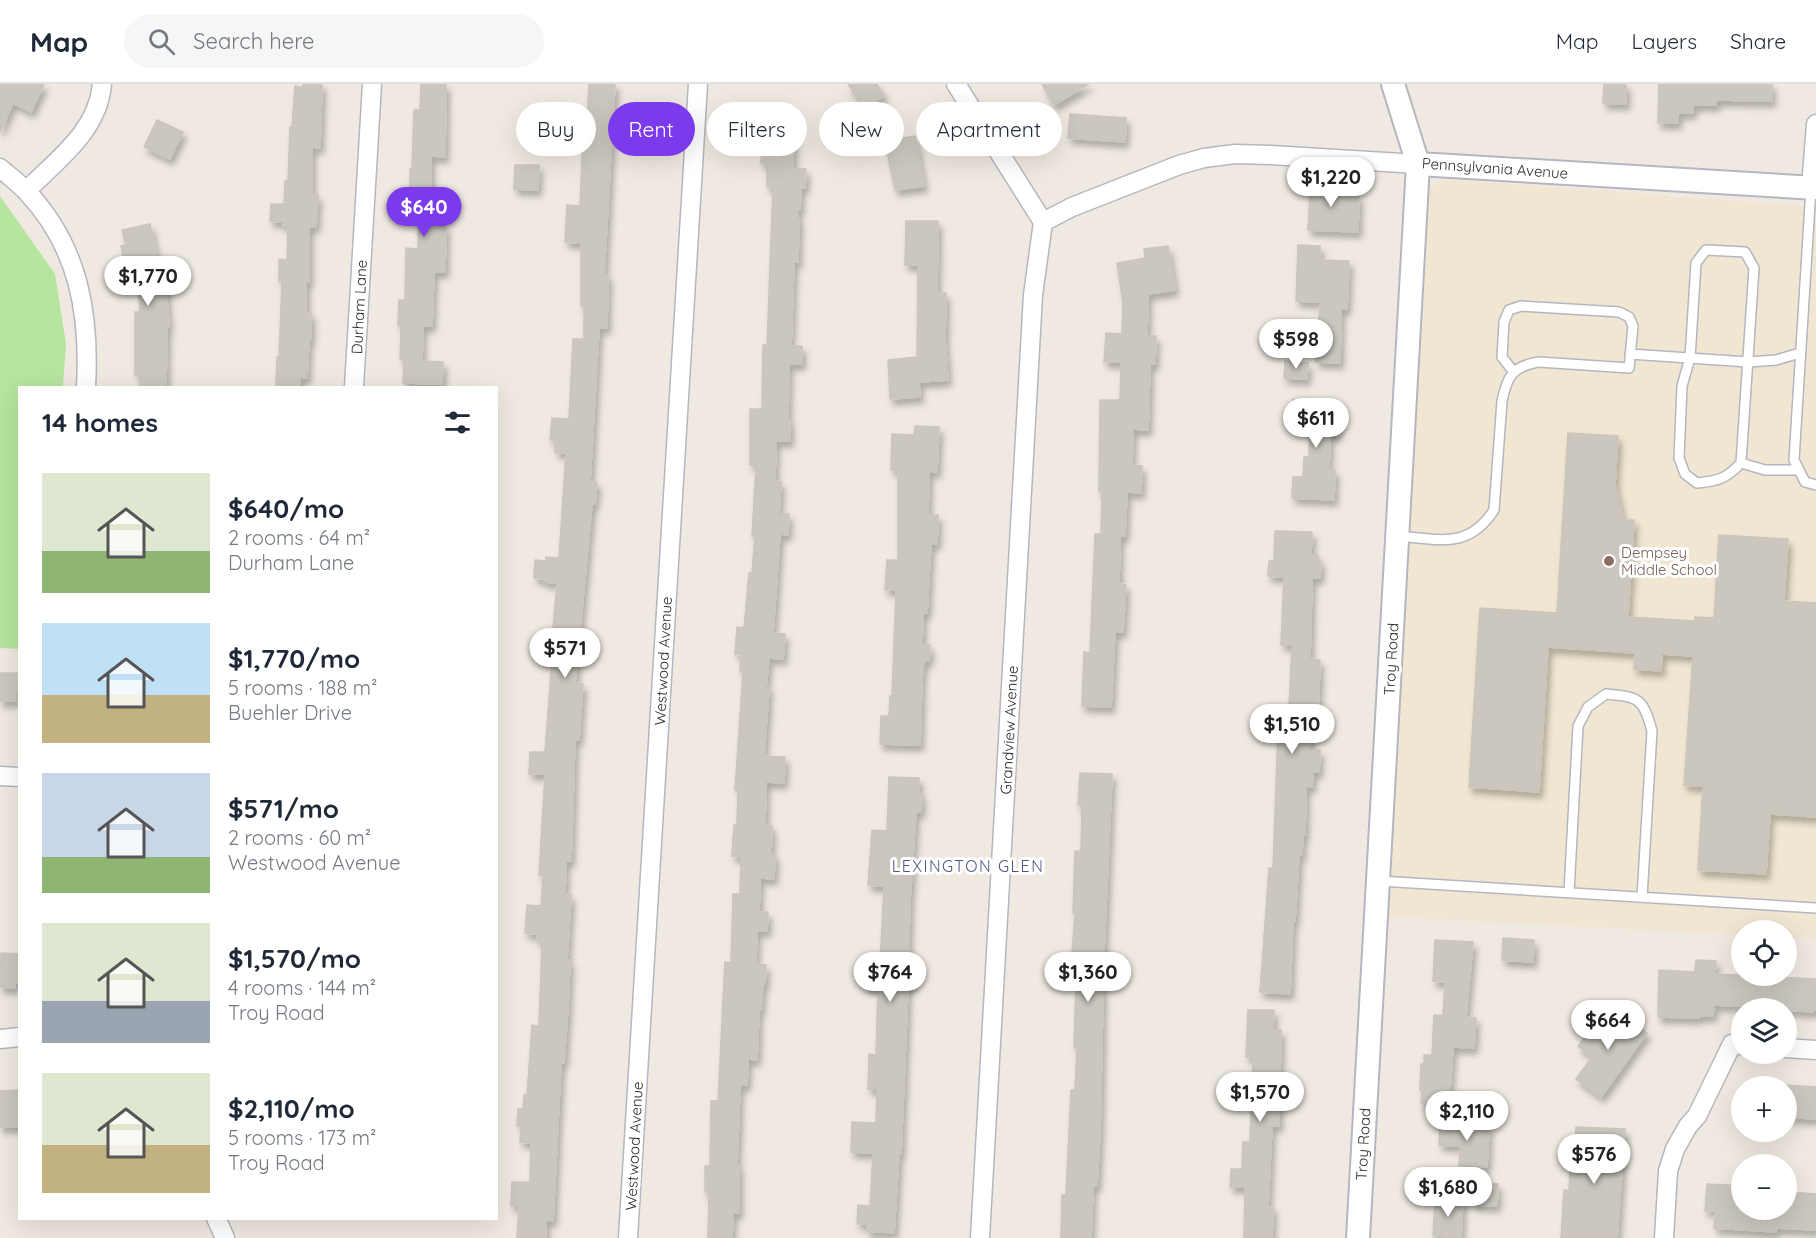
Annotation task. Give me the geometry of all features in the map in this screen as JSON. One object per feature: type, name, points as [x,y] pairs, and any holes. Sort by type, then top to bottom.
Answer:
[{"type":"street","points":[[26,190],[87,130],[98,110],[102,84]]},
{"type":"street","name":"Durham Lane","points":[[354,386],[372,84]]},
{"type":"street","name":"Westwood Avenue","points":[[628,1238],[698,84]]},
{"type":"street","points":[[956,84],[1043,222]]},
{"type":"street","name":"Troy Road","points":[[1358,1238],[1418,164],[1393,84]]},
{"type":"street","points":[[1813,188],[1816,124]]},
{"type":"street","name":"Pennsylvania Avenue","points":[[1043,222],[1072,207],[1179,165],[1204,158],[1235,154],[1813,188]]},
{"type":"street","points":[[0,168],[26,190],[40,207],[61,240],[76,274],[87,329],[86,386]]},
{"type":"street","name":"Grandview Avenue","points":[[980,1238],[1033,295],[1043,222]]},
{"type":"street","points":[[0,776],[18,777]]},
{"type":"street","points":[[0,1039],[18,1037]]},
{"type":"street","points":[[1664,1238],[1668,1171],[1676,1149],[1688,1126],[1697,1116],[1731,1046]]},
{"type":"street","points":[[1797,1049],[1816,1050]]},
{"type":"street","points":[[217,1220],[225,1238]]},
{"type":"lane","points":[[1813,188],[1794,460],[1805,482],[1816,485]]},
{"type":"lane","points":[[1706,250],[1745,252],[1754,268],[1741,463],[1731,474],[1715,481],[1697,483],[1685,474],[1679,458],[1682,386],[1690,358],[1696,264],[1706,250]]},
{"type":"lane","points":[[1398,536],[1459,540],[1485,525],[1494,510],[1502,401],[1505,385],[1513,371],[1525,364],[1539,362],[1629,368],[1633,326],[1629,317],[1619,312],[1521,306],[1509,310],[1504,322],[1502,357],[1513,371]]},
{"type":"lane","points":[[1630,354],[1748,362],[1776,360],[1800,353]]},
{"type":"lane","points":[[1741,463],[1765,470],[1799,470]]},
{"type":"lane","points":[[1569,892],[1578,726],[1588,707],[1606,694],[1632,697],[1646,709],[1652,731],[1642,897]]},
{"type":"lane","points":[[1377,880],[1816,908]]},
{"type":"shaded area","name":"Dempsey Middle School","points":[[1443,179],[1816,207],[1816,939],[1797,938],[1797,920],[1731,920],[1731,934],[1379,916],[1425,191]]},
{"type":"green space","points":[[0,196],[55,274],[66,344],[63,386],[18,386],[18,649],[0,648]]},
{"type":"building","points":[[0,84],[44,84],[31,112],[13,103],[0,132]]},
{"type":"building","points":[[303,84],[322,84],[320,148],[312,147],[312,195],[318,195],[316,227],[309,227],[309,282],[306,282],[306,313],[311,313],[311,339],[309,339],[307,378],[300,378],[299,386],[276,386],[282,281],[279,281],[279,259],[287,260],[288,226],[283,226],[283,222],[270,221],[271,204],[284,204],[285,181],[288,181],[290,127],[292,127],[295,86],[303,87]]},
{"type":"building","points":[[421,84],[446,84],[445,157],[431,156],[431,188],[440,188],[439,226],[446,226],[445,272],[434,272],[432,326],[423,326],[422,361],[443,362],[442,384],[403,383],[404,359],[400,359],[399,300],[405,300],[406,248],[418,249],[419,211],[414,211],[414,189],[410,189],[410,169],[412,169],[414,110],[420,110]]},
{"type":"building","points":[[589,84],[615,84],[614,102],[608,102],[608,156],[611,156],[604,275],[608,275],[607,328],[599,328],[590,482],[597,482],[595,504],[592,504],[575,683],[583,684],[579,740],[575,739],[571,861],[566,861],[565,895],[571,895],[567,960],[570,960],[568,1007],[564,1063],[561,1063],[553,1221],[546,1220],[546,1238],[517,1238],[519,1206],[511,1206],[512,1182],[530,1182],[531,1143],[520,1142],[521,1126],[517,1126],[518,1109],[523,1109],[524,1095],[527,1095],[532,1025],[539,1026],[542,942],[537,941],[537,934],[525,933],[527,905],[541,906],[543,875],[539,875],[545,774],[529,774],[530,752],[545,752],[552,660],[542,659],[545,638],[552,639],[557,583],[534,578],[535,560],[546,561],[546,557],[559,558],[566,453],[555,452],[555,440],[550,440],[552,418],[569,419],[573,339],[584,339],[584,306],[581,306],[581,243],[565,242],[567,205],[580,206],[582,156],[596,156],[596,102],[588,102]]},
{"type":"building","points":[[848,84],[877,84],[884,96],[874,102],[859,102]]},
{"type":"building","points":[[1042,84],[1089,84],[1059,102],[1052,102]]},
{"type":"building","points":[[1604,84],[1626,84],[1626,104],[1603,103]]},
{"type":"building","points":[[1659,84],[1772,84],[1772,101],[1716,100],[1716,105],[1693,105],[1693,113],[1678,113],[1678,123],[1658,123]]},
{"type":"building","points":[[1070,114],[1126,118],[1125,142],[1068,138]]},
{"type":"building","points":[[157,120],[183,132],[170,159],[144,147]]},
{"type":"building","points":[[915,136],[916,156],[919,156],[924,186],[895,190],[888,156],[904,156],[904,138]]},
{"type":"building","points":[[761,156],[793,156],[793,169],[806,169],[805,188],[801,188],[800,210],[797,210],[799,219],[798,262],[794,262],[791,346],[802,346],[802,364],[789,364],[790,441],[776,441],[775,481],[781,482],[779,514],[789,514],[788,535],[780,534],[773,633],[785,634],[783,659],[769,658],[766,688],[769,688],[764,756],[785,757],[784,783],[766,782],[765,826],[772,826],[771,855],[775,855],[774,879],[760,878],[759,912],[768,912],[767,931],[757,931],[756,964],[766,965],[765,984],[763,984],[761,1010],[759,1010],[757,1060],[748,1059],[747,1085],[740,1085],[737,1166],[739,1166],[739,1213],[733,1213],[732,1238],[708,1238],[709,1192],[705,1192],[705,1166],[710,1166],[711,1101],[718,1101],[725,962],[731,963],[733,894],[740,894],[741,857],[732,856],[734,825],[737,825],[738,790],[735,790],[743,672],[740,672],[741,655],[735,654],[737,627],[744,628],[749,573],[752,573],[756,465],[750,465],[750,409],[762,409],[763,345],[767,345],[773,187],[767,187],[767,163],[761,163]]},
{"type":"building","points":[[515,165],[539,165],[538,190],[514,189]]},
{"type":"building","points":[[1307,177],[1330,178],[1329,194],[1359,196],[1358,232],[1308,230],[1310,193],[1307,193]]},
{"type":"building","points":[[906,221],[938,221],[937,293],[946,293],[945,340],[948,380],[919,382],[920,397],[890,399],[888,360],[917,357],[918,265],[905,265]]},
{"type":"building","points":[[150,224],[163,287],[166,286],[169,327],[167,327],[166,386],[140,386],[140,375],[135,375],[135,312],[140,312],[137,272],[127,274],[121,246],[126,245],[122,230]]},
{"type":"building","points":[[1298,245],[1320,246],[1320,260],[1349,261],[1347,309],[1341,309],[1340,363],[1316,362],[1320,302],[1296,301]]},
{"type":"building","points":[[1168,246],[1175,290],[1148,294],[1147,336],[1156,336],[1155,364],[1150,364],[1148,430],[1133,429],[1132,465],[1142,466],[1141,493],[1127,492],[1125,536],[1120,536],[1119,584],[1126,585],[1123,632],[1115,632],[1111,707],[1082,706],[1084,652],[1090,653],[1095,534],[1101,534],[1100,400],[1120,400],[1121,362],[1104,362],[1106,333],[1122,334],[1123,302],[1117,263],[1145,258],[1144,249]]},
{"type":"building","points":[[1285,361],[1308,363],[1307,379],[1284,378]]},
{"type":"building","points":[[1293,400],[1338,401],[1337,436],[1330,436],[1329,470],[1335,470],[1334,500],[1292,498],[1293,477],[1303,477],[1304,457],[1309,457],[1310,426],[1293,426]]},
{"type":"building","points":[[915,426],[939,427],[937,472],[929,471],[928,515],[938,515],[937,544],[931,543],[927,613],[923,613],[922,645],[930,645],[929,661],[924,661],[922,678],[920,745],[880,744],[881,716],[889,716],[890,696],[892,696],[896,590],[885,590],[887,560],[898,560],[898,470],[891,470],[892,434],[914,435]]},
{"type":"building","points":[[1568,433],[1618,436],[1615,484],[1623,520],[1634,520],[1628,617],[1695,621],[1695,617],[1714,618],[1719,535],[1788,539],[1784,601],[1816,603],[1816,817],[1770,814],[1766,874],[1698,870],[1703,786],[1684,785],[1693,656],[1662,654],[1661,671],[1634,669],[1635,653],[1548,647],[1539,792],[1469,787],[1480,608],[1557,613]]},
{"type":"building","points":[[1275,531],[1312,532],[1311,555],[1318,555],[1318,562],[1321,562],[1320,578],[1312,578],[1310,659],[1320,660],[1318,714],[1312,714],[1310,750],[1320,750],[1319,772],[1313,772],[1312,787],[1306,786],[1305,835],[1303,835],[1302,855],[1299,854],[1290,994],[1260,992],[1269,868],[1273,868],[1278,729],[1288,729],[1292,645],[1281,645],[1284,577],[1268,576],[1269,561],[1274,561]]},
{"type":"building","points":[[0,673],[17,673],[16,701],[0,701]]},
{"type":"building","points":[[1080,773],[1112,774],[1102,995],[1100,1131],[1097,1186],[1093,1186],[1091,1238],[1061,1238],[1062,1195],[1066,1195],[1071,1090],[1075,1090],[1077,1048],[1074,1048],[1076,979],[1070,979],[1075,913],[1073,913],[1075,851],[1081,851],[1082,805],[1078,805]]},
{"type":"building","points":[[889,777],[919,778],[919,794],[922,794],[921,812],[916,811],[910,901],[908,968],[912,968],[911,987],[908,986],[901,1154],[899,1154],[894,1233],[867,1231],[867,1224],[857,1224],[858,1205],[870,1206],[873,1153],[851,1152],[852,1122],[876,1123],[877,1089],[868,1089],[869,1054],[876,1055],[878,988],[865,987],[866,965],[880,966],[884,886],[868,885],[872,830],[887,831]]},
{"type":"building","points":[[1503,938],[1534,940],[1533,962],[1502,960]]},
{"type":"building","points":[[1435,940],[1473,942],[1466,1017],[1476,1018],[1474,1048],[1453,1047],[1449,1104],[1421,1103],[1421,1064],[1424,1064],[1424,1055],[1432,1055],[1434,1015],[1443,1016],[1445,982],[1433,981]]},
{"type":"building","points":[[1,953],[18,954],[18,983],[15,983],[15,988],[0,987]]},
{"type":"building","points":[[1696,960],[1716,961],[1715,974],[1731,975],[1731,986],[1797,986],[1797,978],[1816,979],[1816,1010],[1813,1012],[1797,1011],[1797,998],[1731,998],[1731,1006],[1714,1005],[1713,1016],[1658,1017],[1659,970],[1695,972]]},
{"type":"building","points":[[1248,1010],[1274,1010],[1273,1030],[1281,1030],[1279,1126],[1272,1126],[1268,1207],[1273,1207],[1272,1238],[1244,1238],[1245,1187],[1230,1187],[1231,1169],[1242,1169],[1243,1142],[1250,1142],[1253,1057],[1246,1057]]},
{"type":"building","points":[[1602,1014],[1616,1024],[1622,1015],[1647,1033],[1601,1097],[1576,1079],[1592,1057],[1578,1046]]},
{"type":"building","points":[[1797,1086],[1816,1087],[1816,1119],[1797,1118]]},
{"type":"building","points":[[18,1090],[18,1127],[0,1127],[0,1091]]},
{"type":"building","points":[[1440,1122],[1489,1126],[1487,1167],[1459,1165],[1460,1146],[1439,1145]]},
{"type":"building","points":[[1576,1127],[1625,1129],[1617,1238],[1561,1238],[1564,1190],[1569,1191],[1570,1165],[1574,1165]]},
{"type":"building","points":[[1474,1182],[1498,1184],[1497,1206],[1473,1205]]},
{"type":"building","points":[[1707,1184],[1731,1185],[1731,1220],[1797,1220],[1797,1193],[1816,1194],[1815,1230],[1776,1228],[1776,1232],[1714,1228],[1715,1211],[1705,1211]]},
{"type":"building","points":[[1435,1198],[1463,1199],[1461,1237],[1433,1236]]},
{"type":"place","name":"Dempsey Middle School","points":[[1609,561]]},
{"type":"district","name":"LEXINGTON GLEN","points":[[968,866]]}]
